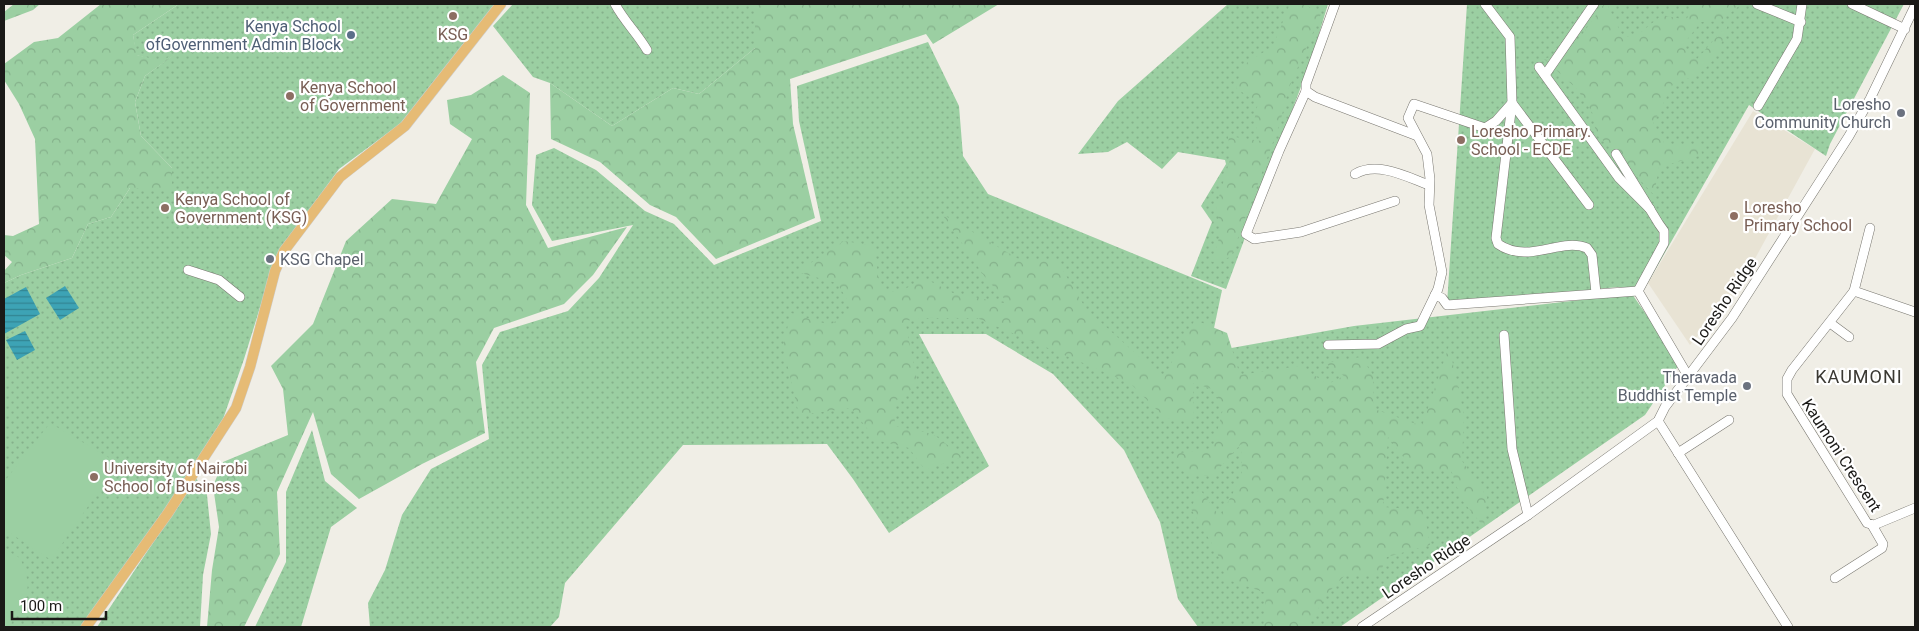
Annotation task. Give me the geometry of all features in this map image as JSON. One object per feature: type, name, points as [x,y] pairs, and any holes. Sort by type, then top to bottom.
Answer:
[{"type":"main road","points":[[86,627],[168,513],[236,408],[250,367],[275,271],[284,251],[340,177],[405,126],[501,4]]},
{"type":"street","points":[[615,4],[647,50]]},
{"type":"street","points":[[1335,4],[1306,84],[1306,91],[1279,151],[1246,234],[1254,239],[1301,232],[1395,200]]},
{"type":"street","points":[[1485,4],[1510,37],[1512,103],[1496,238],[1498,244],[1523,253],[1572,246],[1587,248],[1592,255],[1596,293]]},
{"type":"street","points":[[1594,4],[1542,71],[1619,178],[1650,209]]},
{"type":"street","points":[[1757,4],[1801,22]]},
{"type":"street","points":[[1758,106],[1797,39],[1801,22],[1802,4]]},
{"type":"street","points":[[1852,4],[1905,29]]},
{"type":"street","name":"Loresho Ridge","points":[[1362,627],[1528,514],[1658,421],[1665,407],[1713,346],[1732,318],[1844,144],[1870,99],[1915,6]]},
{"type":"street","points":[[1306,91],[1315,97],[1415,134]]},
{"type":"street","points":[[1328,345],[1378,344],[1406,329],[1420,326],[1435,295],[1442,272],[1429,205],[1427,154],[1408,118],[1414,104],[1485,128],[1496,121],[1512,103]]},
{"type":"street","points":[[1512,103],[1589,205]]},
{"type":"street","points":[[1435,295],[1442,298],[1447,305],[1638,291],[1664,243],[1664,231],[1616,154]]},
{"type":"street","points":[[1355,174],[1373,168],[1398,173],[1429,185]]},
{"type":"street","points":[[1870,228],[1854,291],[1915,312]]},
{"type":"street","points":[[188,270],[219,280],[240,297]]},
{"type":"street","name":"Loresho Ridge","points":[[1638,291],[1688,376]]},
{"type":"street","name":"Kaumoni Crescent","points":[[1854,291],[1792,370],[1787,379],[1787,394],[1864,521],[1872,525],[1915,508]]},
{"type":"street","points":[[1830,323],[1849,337]]},
{"type":"street","points":[[1504,335],[1512,449],[1528,514]]},
{"type":"street","points":[[1678,453],[1729,420]]},
{"type":"street","points":[[1658,421],[1788,627]]},
{"type":"street","points":[[1835,578],[1882,548],[1883,544],[1872,525]]},
{"type":"shaded area","name":"Loresho Primary School","points":[[1753,111],[1815,149],[1740,286],[1690,345],[1648,283]]},
{"type":"green space","points":[[14,4],[40,4],[33,10],[4,21],[4,12]]},
{"type":"green space","points":[[101,4],[179,4],[133,35],[137,55],[162,61],[187,46],[145,76],[135,102],[141,136],[172,168],[172,191],[130,188],[111,217],[88,224],[72,258],[21,275],[4,283],[4,271],[12,262],[4,255],[4,235],[13,236],[39,224],[35,139],[19,104],[4,80],[4,64],[34,42],[58,38]]},
{"type":"green space","points":[[179,4],[497,4],[400,124],[339,169],[276,256],[223,419],[149,534],[81,627],[4,627],[4,283],[21,275],[72,258],[88,224],[111,217],[130,188],[172,168],[141,136],[135,102],[145,76],[175,54],[162,62],[136,55],[133,35]]},
{"type":"green space","points":[[513,4],[755,4],[755,48],[699,94],[673,88],[612,126],[550,83],[533,77],[493,26]]},
{"type":"green space","points":[[755,4],[999,4],[933,44],[926,34],[790,79],[793,124],[815,218],[716,259],[676,217],[650,205],[600,162],[551,139],[550,83],[612,126],[673,88],[699,94],[755,48]]},
{"type":"green space","points":[[1228,4],[1328,4],[1312,57],[1226,289],[1191,276],[1212,222],[1201,206],[1226,164],[1225,160],[1178,152],[1162,169],[1127,142],[1108,152],[1078,154],[1118,101]]},
{"type":"green space","points":[[1290,4],[1304,4],[1321,14],[1288,90],[1280,123],[1231,257],[1212,262],[1221,231],[1216,207],[1231,156],[1228,136],[1261,141],[1254,121],[1258,103],[1236,88],[1242,66],[1273,46]]},
{"type":"green space","points":[[1467,4],[1904,4],[1830,144],[1826,156],[1749,105],[1642,293],[1618,287],[1447,304]]},
{"type":"green space","points":[[1604,4],[1607,4],[1622,35],[1634,38],[1662,15],[1686,20],[1695,4],[1738,4],[1739,6],[1720,21],[1701,22],[1682,46],[1697,59],[1728,24],[1720,47],[1710,63],[1696,75],[1673,84],[1652,126],[1665,144],[1700,144],[1702,155],[1659,167],[1654,195],[1596,133],[1592,112],[1577,89],[1544,59],[1571,50]]},
{"type":"green space","points":[[928,42],[959,106],[963,156],[988,194],[1222,290],[1209,352],[1354,326],[1632,294],[1680,363],[1645,415],[1340,627],[1198,627],[1178,599],[1160,522],[1124,450],[1053,374],[986,334],[919,334],[989,466],[889,533],[827,444],[683,445],[565,583],[559,617],[550,627],[370,627],[368,603],[385,570],[402,515],[431,469],[489,439],[482,365],[500,332],[568,311],[599,278],[633,225],[552,241],[532,205],[536,155],[554,148],[596,170],[645,211],[674,224],[714,265],[821,221],[799,121],[797,86]]},
{"type":"green space","points":[[503,75],[530,93],[526,205],[548,248],[627,227],[593,275],[564,304],[494,328],[476,362],[485,433],[422,464],[359,499],[331,474],[313,412],[277,492],[280,554],[248,619],[244,627],[207,627],[212,570],[219,527],[213,486],[223,462],[288,435],[283,389],[271,366],[313,324],[346,241],[392,199],[436,204],[472,139],[450,124],[447,100],[471,95]]},
{"type":"green space","points":[[942,214],[1022,261],[1056,259],[1086,309],[1164,379],[1182,340],[1195,320],[1227,333],[1240,375],[1299,366],[1328,384],[1344,376],[1325,363],[1361,357],[1373,375],[1374,409],[1422,426],[1449,346],[1464,415],[1462,461],[1487,497],[1484,527],[1461,499],[1451,470],[1414,471],[1388,437],[1383,507],[1424,510],[1430,545],[1387,557],[1379,575],[1346,574],[1326,595],[1308,627],[1264,627],[1266,593],[1226,579],[1217,552],[1191,509],[1199,488],[1220,517],[1242,476],[1241,444],[1213,475],[1186,476],[1174,454],[1213,448],[1223,409],[1212,389],[1193,383],[1194,419],[1166,419],[1130,383],[977,318],[924,318],[905,321],[918,385],[894,402],[895,426],[933,434],[963,457],[925,470],[909,448],[876,440],[851,408],[799,415],[783,346],[791,313],[830,325],[853,309],[837,283],[797,272],[844,241],[875,246],[879,287],[898,293],[924,278],[953,293],[1009,304],[985,277]]},
{"type":"green space","points":[[50,423],[118,463],[51,560],[4,529],[4,482]]},
{"type":"green space","points":[[312,430],[325,481],[357,508],[331,527],[301,627],[255,627],[286,562],[286,492]]},
{"type":"green space","points":[[196,478],[207,495],[211,534],[203,575],[200,627],[97,627]]},
{"type":"green space","points":[[4,549],[20,558],[25,569],[28,587],[24,601],[9,627],[4,627]]},
{"type":"water","points":[[65,286],[79,308],[60,320],[46,298]]},
{"type":"water","points":[[26,287],[40,314],[4,334],[4,299]]},
{"type":"water","points":[[25,331],[35,350],[17,360],[6,340]]},
{"type":"place","name":"KSG","points":[[453,16]]},
{"type":"place","name":"Kenya School ofGovernment Admin Block","points":[[351,35]]},
{"type":"place","name":"Kenya School of Government","points":[[290,96]]},
{"type":"place","name":"Loresho Community Church","points":[[1901,113]]},
{"type":"place","name":"Loresho Primary. School - ECDE","points":[[1461,140]]},
{"type":"place","name":"Kenya School of Government (KSG)","points":[[165,208]]},
{"type":"place","name":"Loresho Primary School","points":[[1734,216]]},
{"type":"place","name":"KSG Chapel","points":[[270,259]]},
{"type":"place","name":"Theravada Buddhist Temple","points":[[1747,386]]},
{"type":"place","name":"University of Nairobi School of Business","points":[[94,477]]},
{"type":"district","name":"KAUMONI","points":[[1859,377]]}]
